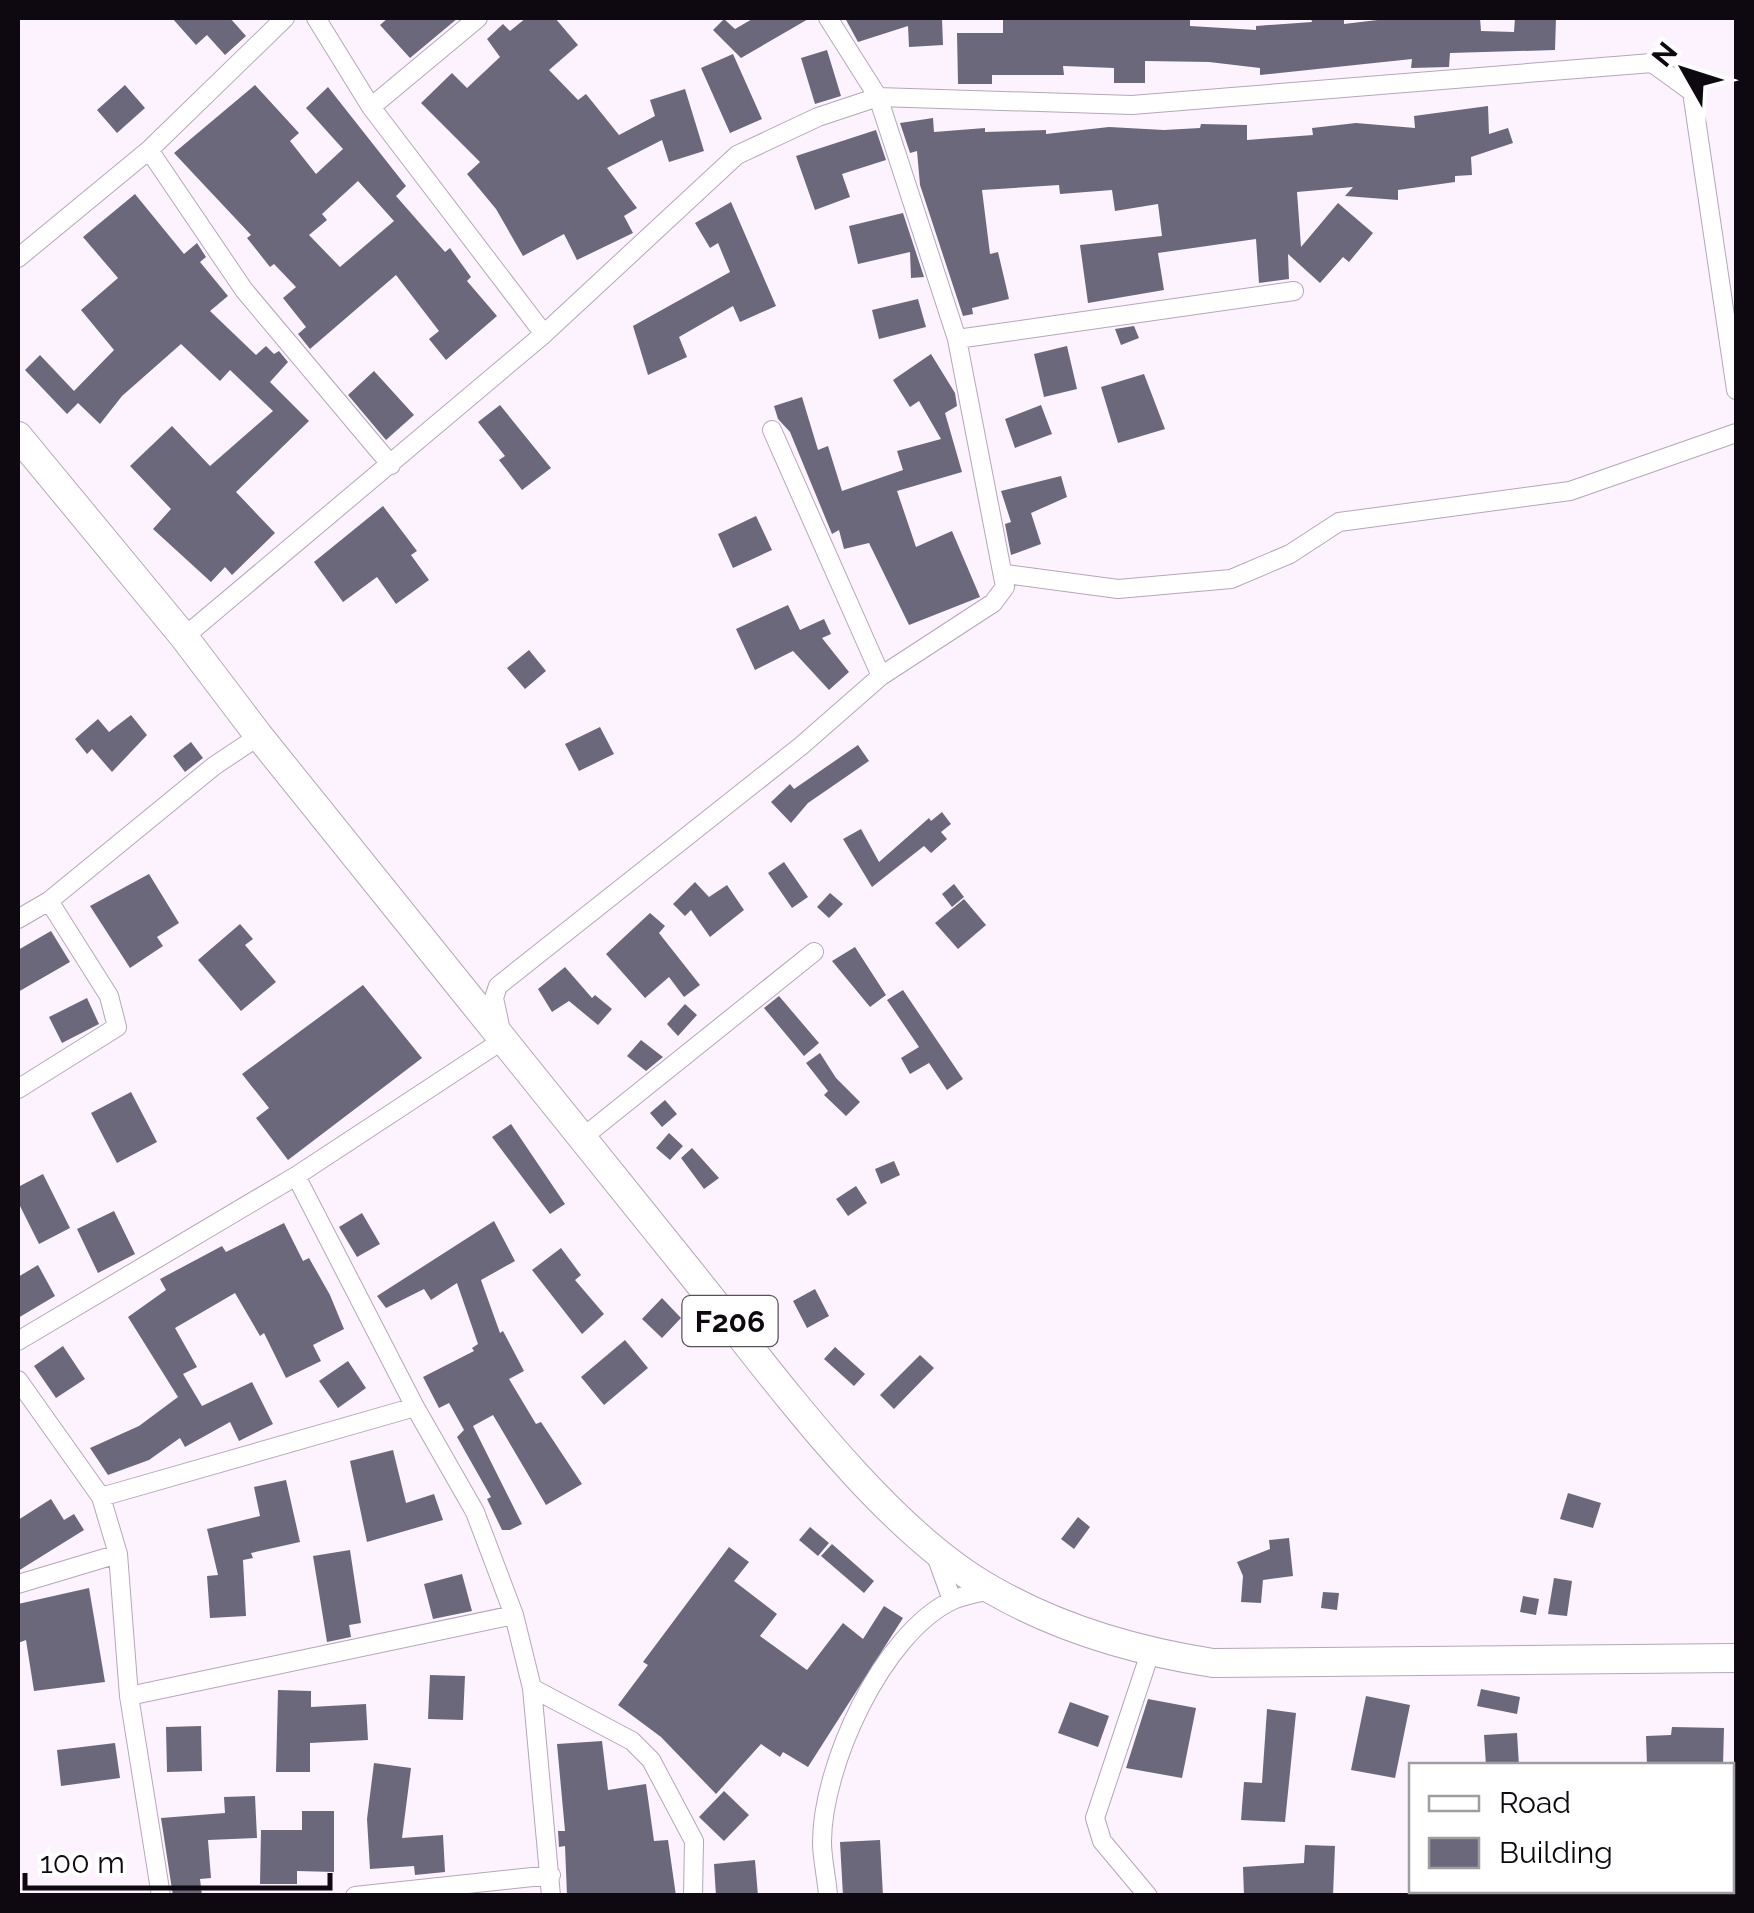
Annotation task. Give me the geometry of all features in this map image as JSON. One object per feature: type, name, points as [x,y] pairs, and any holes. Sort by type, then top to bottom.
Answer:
[{"type":"main road","name":"F206","points":[[18,436],[856,1474],[933,1547],[990,1590],[1084,1632],[1150,1653],[1213,1663],[1736,1658]]},
{"type":"street","points":[[18,258],[149,150],[286,18]]},
{"type":"street","points":[[316,18],[371,107],[544,334]]},
{"type":"street","points":[[371,107],[478,18]]},
{"type":"street","points":[[18,1341],[296,1176],[503,1040],[494,998],[498,986],[801,746],[881,676],[993,603],[1005,587],[1006,574],[998,563],[958,340],[878,97],[828,18]]},
{"type":"street","points":[[184,638],[544,334],[737,154],[818,117],[878,97],[1132,104],[1652,63],[1692,92],[1736,390]]},
{"type":"street","points":[[149,150],[244,290],[392,464]]},
{"type":"street","points":[[958,340],[1294,291]]},
{"type":"street","points":[[772,430],[881,676]]},
{"type":"street","points":[[1006,574],[1118,589],[1231,579],[1290,554],[1339,522],[1570,491],[1664,454],[1736,433]]},
{"type":"street","points":[[18,919],[49,901],[214,766],[258,736]]},
{"type":"street","points":[[18,1090],[118,1027],[108,996],[49,901]]},
{"type":"street","points":[[582,1138],[814,952]]},
{"type":"street","points":[[296,1176],[415,1407],[475,1512],[514,1615],[532,1688],[551,1896]]},
{"type":"street","points":[[18,1380],[101,1497],[118,1554],[130,1696],[161,1896]]},
{"type":"street","points":[[101,1497],[415,1407]]},
{"type":"street","points":[[933,1547],[952,1600]]},
{"type":"street","points":[[18,1584],[118,1554]]},
{"type":"street","points":[[828,1896],[822,1841],[836,1764],[853,1723],[888,1660],[905,1638],[952,1600],[990,1590]]},
{"type":"street","points":[[130,1696],[514,1615]]},
{"type":"street","points":[[1148,1896],[1102,1840],[1094,1818],[1150,1653]]},
{"type":"street","points":[[532,1688],[632,1741],[651,1760],[694,1840],[694,1896]]},
{"type":"street","points":[[355,1896],[551,1875]]},
{"type":"building","points":[[172,18],[230,18],[246,36],[225,55],[207,35],[196,45]]},
{"type":"building","points":[[388,18],[458,18],[410,58],[380,25]]},
{"type":"building","points":[[526,18],[555,18],[578,45],[549,70],[578,100],[586,94],[619,135],[655,116],[650,100],[685,89],[704,151],[669,162],[662,140],[607,168],[637,208],[624,216],[633,233],[577,260],[564,234],[523,256],[496,209],[467,174],[480,162],[421,103],[452,73],[467,88],[500,57],[487,39],[503,24],[510,31]]},
{"type":"building","points":[[754,18],[810,18],[741,58],[713,30],[724,19],[735,29]]},
{"type":"building","points":[[845,18],[942,18],[943,45],[909,47],[908,26],[858,42]]},
{"type":"building","points":[[1003,18],[1190,18],[1190,26],[1256,30],[1256,26],[1312,22],[1311,18],[1344,18],[1344,24],[1394,18],[1480,18],[1481,31],[1514,32],[1515,18],[1556,18],[1555,50],[1450,53],[1449,67],[1411,68],[1412,59],[1260,75],[1260,68],[1145,61],[1145,83],[1114,83],[1114,68],[1063,66],[1064,75],[992,75],[992,84],[958,84],[957,33],[1003,33]]},
{"type":"building","points":[[827,50],[841,96],[815,104],[801,58]]},
{"type":"building","points":[[733,54],[762,119],[730,133],[701,68]]},
{"type":"building","points":[[125,85],[145,108],[117,133],[97,110]]},
{"type":"building","points":[[255,85],[299,133],[290,141],[316,174],[343,149],[306,108],[328,87],[406,186],[396,196],[445,252],[450,248],[471,277],[467,281],[497,316],[446,360],[429,339],[439,331],[396,275],[310,349],[298,334],[306,327],[283,298],[296,287],[274,264],[270,267],[247,238],[251,235],[174,153]],"holes":[[[358,181],[394,221],[340,267],[309,235],[327,220],[322,214]]]},
{"type":"building","points":[[1488,106],[1489,134],[1508,128],[1513,143],[1471,157],[1472,175],[1455,176],[1455,182],[1398,190],[1398,200],[1345,196],[1353,187],[1297,192],[1301,247],[1338,203],[1373,233],[1349,262],[1343,257],[1320,283],[1288,254],[1289,279],[1259,283],[1256,239],[1158,253],[1164,290],[1088,303],[1080,245],[1162,236],[1158,204],[1115,211],[1112,190],[1060,194],[1059,185],[982,190],[990,254],[998,252],[1009,299],[972,308],[973,314],[963,316],[920,185],[917,151],[910,153],[900,123],[933,118],[934,132],[985,128],[985,132],[1046,130],[1046,134],[1109,127],[1164,130],[1200,128],[1201,124],[1247,125],[1247,140],[1313,135],[1312,128],[1356,123],[1415,128],[1414,116]]},
{"type":"building","points":[[876,130],[886,160],[842,174],[850,197],[815,210],[796,156]]},
{"type":"building","points":[[135,194],[184,254],[197,243],[206,257],[200,262],[228,296],[210,311],[256,355],[266,346],[274,354],[279,351],[288,362],[270,382],[309,421],[236,492],[275,533],[232,575],[225,567],[211,582],[153,529],[171,509],[130,466],[172,426],[210,466],[273,411],[230,370],[220,381],[181,344],[122,396],[100,424],[78,403],[67,414],[25,370],[40,355],[74,391],[114,350],[81,310],[118,278],[83,237]]},
{"type":"building","points":[[731,202],[776,306],[740,322],[733,306],[679,337],[687,357],[648,375],[633,326],[730,272],[718,243],[710,248],[695,223]]},
{"type":"building","points":[[903,213],[924,277],[911,278],[910,252],[858,264],[849,226]]},
{"type":"building","points":[[918,299],[926,327],[879,339],[872,310]]},
{"type":"building","points":[[1134,326],[1139,338],[1121,345],[1115,329]]},
{"type":"building","points":[[1067,346],[1077,389],[1044,397],[1034,354]]},
{"type":"building","points":[[931,354],[955,393],[957,406],[945,413],[962,472],[897,491],[916,547],[952,531],[980,597],[909,625],[869,543],[844,549],[839,530],[832,534],[790,432],[778,419],[774,406],[802,397],[818,450],[828,446],[842,491],[903,470],[897,451],[941,439],[919,401],[910,407],[893,380]]},
{"type":"building","points":[[374,371],[414,415],[386,440],[348,395]]},
{"type":"building","points":[[1144,374],[1165,429],[1118,443],[1101,387]]},
{"type":"building","points":[[500,405],[551,468],[522,490],[499,460],[505,456],[478,422]]},
{"type":"building","points":[[1041,405],[1052,434],[1015,448],[1005,419]]},
{"type":"building","points":[[1061,476],[1067,497],[1031,513],[1041,544],[1011,555],[1005,524],[1011,522],[1001,491]]},
{"type":"building","points":[[383,506],[417,551],[411,555],[429,580],[396,604],[377,577],[343,602],[314,562]]},
{"type":"building","points":[[756,516],[772,550],[733,568],[718,534]]},
{"type":"building","points":[[788,605],[800,630],[824,619],[831,634],[822,638],[849,672],[829,690],[793,651],[755,670],[736,629]]},
{"type":"building","points":[[529,650],[546,671],[525,689],[507,668]]},
{"type":"building","points":[[131,715],[147,735],[112,772],[92,749],[87,754],[75,739],[98,719],[109,732]]},
{"type":"building","points":[[600,727],[614,754],[579,771],[565,744]]},
{"type":"building","points":[[191,742],[203,758],[185,772],[173,756]]},
{"type":"building","points":[[858,745],[869,761],[808,803],[791,823],[771,802],[790,784],[794,789]]},
{"type":"building","points":[[942,812],[951,824],[941,832],[947,839],[931,853],[924,846],[872,887],[843,839],[861,829],[879,862],[929,818],[931,821]]},
{"type":"building","points":[[784,862],[808,897],[792,908],[768,873]]},
{"type":"building","points":[[149,874],[179,923],[157,937],[163,946],[130,968],[90,906]]},
{"type":"building","points":[[695,882],[709,897],[727,885],[744,910],[710,937],[691,910],[685,916],[673,904]]},
{"type":"building","points":[[954,884],[964,897],[952,907],[942,894]]},
{"type":"building","points":[[830,893],[843,904],[829,918],[817,907]]},
{"type":"building","points":[[964,899],[986,925],[958,949],[935,923]]},
{"type":"building","points":[[650,913],[665,926],[659,933],[700,985],[684,997],[669,977],[645,998],[606,954]]},
{"type":"building","points":[[240,924],[253,939],[245,945],[276,982],[241,1011],[198,960]]},
{"type":"building","points":[[51,931],[70,962],[18,992],[18,950]]},
{"type":"building","points":[[855,947],[886,995],[870,1007],[832,961]]},
{"type":"building","points":[[565,967],[592,998],[595,995],[612,1009],[598,1025],[569,1001],[552,1012],[538,989]]},
{"type":"building","points":[[363,985],[422,1058],[288,1160],[256,1118],[269,1108],[242,1074]]},
{"type":"building","points":[[903,990],[963,1079],[947,1090],[929,1063],[910,1074],[901,1058],[919,1047],[887,1000]]},
{"type":"building","points":[[779,996],[819,1043],[804,1056],[764,1008]]},
{"type":"building","points":[[87,998],[99,1024],[62,1043],[49,1017]]},
{"type":"building","points":[[685,1004],[697,1015],[678,1036],[667,1024]]},
{"type":"building","points":[[641,1040],[663,1057],[646,1071],[627,1056]]},
{"type":"building","points":[[820,1053],[836,1078],[860,1102],[846,1116],[824,1095],[828,1091],[806,1063]]},
{"type":"building","points":[[131,1092],[157,1142],[117,1163],[91,1113]]},
{"type":"building","points":[[665,1100],[677,1114],[662,1127],[650,1113]]},
{"type":"building","points":[[511,1124],[565,1204],[550,1214],[492,1137]]},
{"type":"building","points":[[669,1133],[683,1146],[670,1160],[656,1148]]},
{"type":"building","points":[[692,1148],[719,1178],[704,1189],[681,1158]]},
{"type":"building","points":[[894,1161],[900,1175],[881,1184],[875,1169]]},
{"type":"building","points":[[43,1174],[70,1228],[39,1244],[18,1202],[18,1187]]},
{"type":"building","points":[[856,1186],[867,1203],[848,1216],[836,1199]]},
{"type":"building","points":[[114,1211],[135,1254],[98,1273],[77,1229]]},
{"type":"building","points":[[362,1213],[380,1244],[357,1257],[339,1227]]},
{"type":"building","points":[[494,1221],[515,1261],[481,1280],[500,1333],[503,1331],[524,1371],[509,1379],[536,1424],[541,1422],[582,1484],[546,1505],[493,1415],[473,1426],[522,1524],[510,1530],[502,1530],[487,1499],[491,1497],[457,1437],[464,1430],[449,1403],[439,1408],[423,1377],[474,1351],[472,1348],[478,1344],[457,1283],[431,1300],[424,1289],[386,1308],[377,1296]]},
{"type":"building","points":[[284,1223],[303,1261],[309,1258],[330,1295],[344,1329],[313,1345],[321,1361],[286,1378],[264,1333],[260,1336],[235,1293],[175,1328],[197,1367],[183,1374],[202,1406],[252,1382],[273,1424],[239,1441],[230,1422],[185,1447],[180,1438],[149,1460],[108,1475],[90,1448],[139,1426],[178,1397],[128,1317],[166,1290],[160,1279],[222,1246],[226,1252]]},
{"type":"building","points":[[561,1248],[581,1275],[575,1280],[604,1314],[582,1334],[532,1270]]},
{"type":"building","points":[[38,1265],[55,1296],[18,1318],[18,1277]]},
{"type":"building","points":[[815,1289],[829,1316],[807,1328],[793,1301]]},
{"type":"building","points":[[662,1298],[681,1318],[662,1338],[642,1319]]},
{"type":"building","points":[[625,1340],[648,1368],[604,1405],[581,1377]]},
{"type":"building","points":[[63,1346],[85,1379],[56,1398],[34,1366]]},
{"type":"building","points":[[835,1347],[865,1374],[854,1386],[824,1359]]},
{"type":"building","points":[[920,1355],[934,1368],[894,1409],[880,1395]]},
{"type":"building","points":[[348,1361],[366,1388],[338,1408],[319,1381]]},
{"type":"building","points":[[393,1450],[406,1503],[434,1494],[443,1520],[367,1542],[350,1461]]},
{"type":"building","points":[[286,1480],[300,1542],[251,1553],[253,1558],[243,1560],[246,1616],[210,1618],[207,1576],[218,1575],[207,1529],[260,1516],[254,1487]]},
{"type":"building","points":[[1568,1493],[1601,1503],[1593,1528],[1560,1519]]},
{"type":"building","points":[[51,1499],[64,1520],[74,1514],[84,1530],[18,1571],[18,1520]]},
{"type":"building","points":[[1078,1517],[1090,1527],[1074,1549],[1061,1539]]},
{"type":"building","points":[[810,1527],[829,1543],[818,1556],[799,1540]]},
{"type":"building","points":[[1289,1538],[1293,1576],[1263,1580],[1261,1603],[1241,1602],[1243,1576],[1237,1562],[1270,1549],[1269,1540]]},
{"type":"building","points":[[832,1544],[874,1581],[864,1593],[821,1556]]},
{"type":"building","points":[[729,1547],[749,1562],[734,1581],[777,1614],[760,1636],[807,1670],[843,1623],[863,1639],[884,1606],[903,1618],[808,1767],[783,1752],[780,1757],[761,1744],[716,1794],[661,1737],[618,1705],[648,1665],[643,1662]]},
{"type":"building","points":[[350,1550],[361,1623],[349,1625],[351,1637],[327,1642],[313,1556]]},
{"type":"building","points":[[462,1574],[472,1611],[433,1619],[424,1584]]},
{"type":"building","points":[[1554,1578],[1572,1581],[1567,1616],[1548,1614]]},
{"type":"building","points":[[89,1588],[105,1682],[34,1691],[26,1640],[18,1643],[18,1604]]},
{"type":"building","points":[[1323,1592],[1339,1593],[1337,1610],[1321,1608]]},
{"type":"building","points":[[1523,1596],[1539,1599],[1536,1615],[1520,1612]]},
{"type":"building","points":[[430,1675],[465,1676],[463,1720],[428,1719]]},
{"type":"building","points":[[1481,1689],[1520,1697],[1517,1714],[1477,1706]]},
{"type":"building","points":[[278,1690],[311,1691],[311,1707],[366,1704],[368,1740],[310,1743],[310,1772],[276,1772]]},
{"type":"building","points":[[1366,1696],[1410,1705],[1395,1778],[1351,1770]]},
{"type":"building","points":[[1148,1699],[1196,1708],[1182,1778],[1126,1768]]},
{"type":"building","points":[[1070,1702],[1109,1716],[1098,1747],[1058,1733]]},
{"type":"building","points":[[1267,1709],[1296,1713],[1285,1822],[1241,1820],[1244,1782],[1262,1783]]},
{"type":"building","points":[[201,1726],[202,1771],[167,1772],[166,1727]]},
{"type":"building","points":[[1672,1727],[1724,1728],[1723,1763],[1647,1763],[1646,1736],[1671,1735]]},
{"type":"building","points":[[1517,1733],[1519,1763],[1486,1763],[1484,1735]]},
{"type":"building","points":[[602,1741],[608,1790],[646,1784],[654,1841],[668,1840],[676,1896],[567,1896],[565,1846],[559,1847],[558,1831],[565,1831],[557,1744]]},
{"type":"building","points":[[115,1743],[120,1778],[61,1786],[57,1750]]},
{"type":"building","points":[[374,1763],[411,1768],[402,1838],[443,1835],[445,1872],[415,1875],[414,1866],[370,1869],[367,1819]]},
{"type":"building","points":[[724,1791],[749,1815],[724,1841],[699,1817]]},
{"type":"building","points":[[255,1796],[257,1838],[208,1840],[211,1878],[200,1879],[202,1896],[173,1896],[161,1818],[225,1813],[224,1797]]},
{"type":"building","points":[[302,1811],[334,1811],[334,1872],[297,1871],[297,1884],[260,1884],[261,1830],[302,1830]]},
{"type":"building","points":[[880,1840],[883,1896],[843,1896],[840,1842]]},
{"type":"building","points":[[1305,1845],[1335,1846],[1333,1896],[1244,1896],[1243,1867],[1304,1863]]},
{"type":"building","points":[[755,1860],[758,1896],[716,1896],[714,1864]]}]
